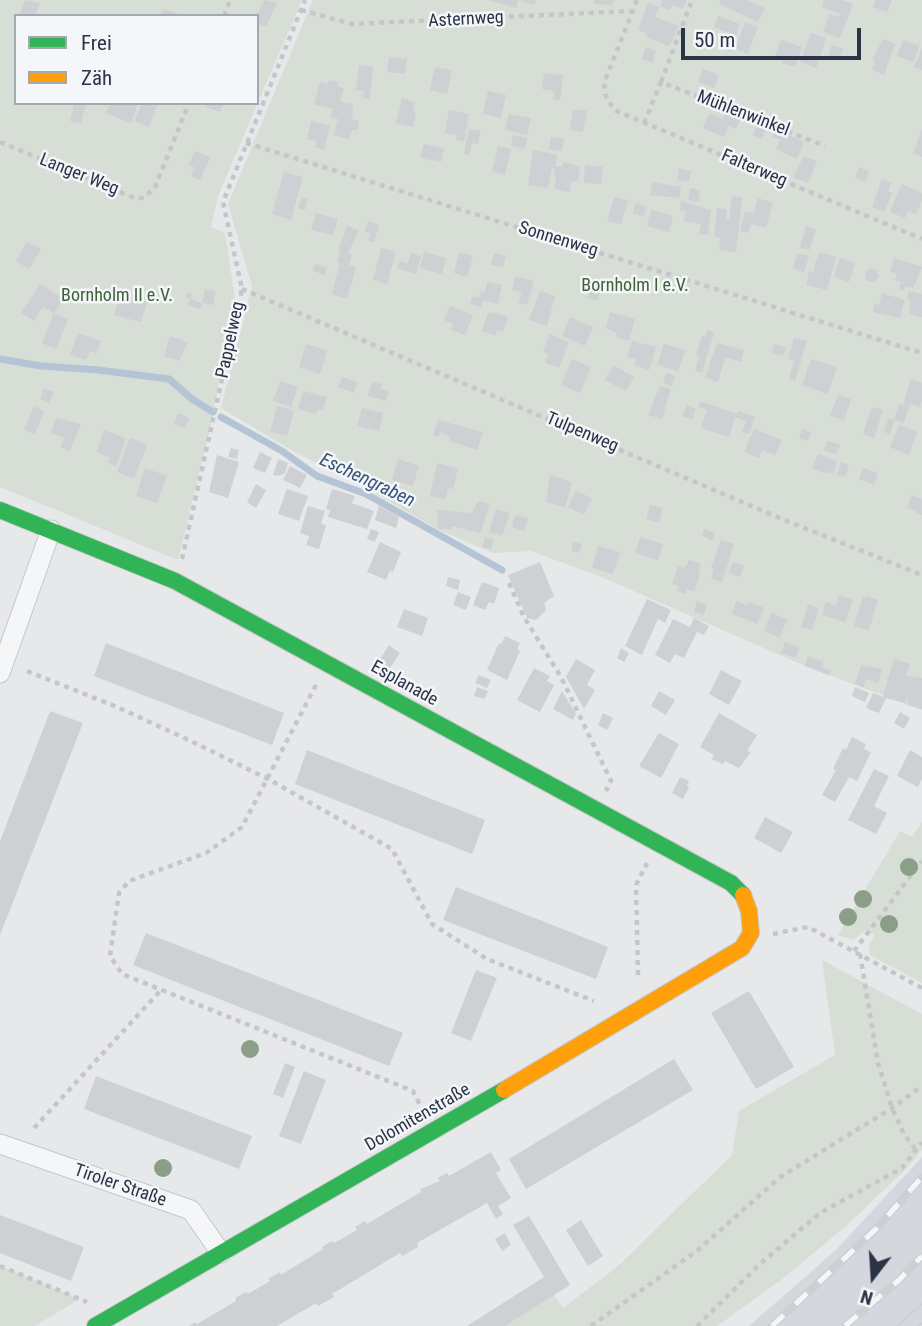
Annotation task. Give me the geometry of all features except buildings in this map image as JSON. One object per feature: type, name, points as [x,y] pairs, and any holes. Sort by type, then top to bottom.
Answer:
[{"type":"street","name":"Esplanade","points":[[0,510],[175,581],[731,883],[743,894],[749,911],[751,933]]},
{"type":"street","points":[[0,673],[51,530]]},
{"type":"street","name":"Dolomitenstraße","points":[[95,1326],[473,1108],[731,955],[742,948],[751,933]]},
{"type":"street","name":"Tiroler Straße","points":[[0,1144],[191,1210],[221,1253]]},
{"type":"path","name":"Pappelweg","points":[[180,568],[242,289],[223,202],[306,0]]},
{"type":"path","points":[[632,12],[637,0]]},
{"type":"path","points":[[644,123],[691,3]]},
{"type":"path","name":"Asternweg","points":[[301,10],[352,24],[632,12]]},
{"type":"path","name":"Falterweg","points":[[632,12],[604,83],[606,96],[614,110],[922,239]]},
{"type":"path","name":"Mühlenwinkel","points":[[661,82],[824,146]]},
{"type":"path","name":"Langer Weg","points":[[0,142],[134,198],[144,198],[155,187],[188,105]]},
{"type":"path","name":"Sonnenweg","points":[[246,143],[922,353]]},
{"type":"path","name":"Tulpenweg","points":[[242,289],[782,519],[922,575]]},
{"type":"path","points":[[509,583],[524,617],[561,677],[611,781],[602,799]]},
{"type":"path","points":[[27,671],[117,707],[268,779],[392,849],[432,924],[487,959],[594,1001]]},
{"type":"path","points":[[317,684],[242,827],[206,853],[129,881],[119,893],[110,956],[122,974],[413,1091],[420,1105]]},
{"type":"path","points":[[854,951],[922,861]]},
{"type":"path","points":[[638,975],[636,885],[645,868]]},
{"type":"path","points":[[751,933],[771,935],[808,927],[922,988]]},
{"type":"path","points":[[860,954],[878,1063],[892,1108],[904,1134],[916,1150]]},
{"type":"path","points":[[34,1128],[161,990]]},
{"type":"path","points":[[591,1326],[698,1250],[779,1178],[892,1108],[922,1086]]},
{"type":"path","points":[[697,1326],[760,1264],[820,1213],[902,1168],[922,1142]]},
{"type":"path","points":[[0,1266],[88,1303]]},
{"type":"shaded area","points":[[922,1157],[922,1326],[749,1326],[836,1250]]},
{"type":"green space","name":"Bornholm II e.V.","points":[[0,0],[302,0],[259,100],[259,14],[14,14],[14,105],[257,105],[218,196],[211,227],[225,233],[235,298],[212,420],[178,560],[0,487]]},
{"type":"green space","name":"Bornholm I e.V.","points":[[313,0],[922,0],[922,710],[805,666],[604,578],[531,551],[493,553],[439,530],[361,485],[293,451],[221,408],[252,286],[228,204]]},
{"type":"green space","points":[[922,822],[922,983],[870,955],[869,945],[875,935],[866,930],[853,940],[838,935],[900,831],[912,837]]},
{"type":"green space","points":[[822,960],[922,1014],[922,1150],[906,1169],[847,1225],[781,1280],[717,1326],[505,1326],[554,1295],[563,1308],[617,1267],[732,1155],[739,1111],[835,1055]]},
{"type":"green space","points":[[0,1266],[80,1299],[35,1326],[0,1326]]},
{"type":"waterway","name":"Eschengraben","points":[[0,359],[41,366],[169,379],[192,399],[213,412]]},
{"type":"waterway","name":"Eschengraben","points":[[221,417],[282,451],[317,476],[366,494],[502,570]]},
{"type":"tram line","points":[[897,1326],[922,1304]]},
{"type":"tram line","points":[[918,1326],[922,1323]]},
{"type":"railway","points":[[772,1326],[877,1228],[922,1177]]},
{"type":"railway","points":[[845,1326],[899,1280],[922,1256]]},
{"type":"traffic: fast","points":[[0,510],[175,581],[731,883],[743,895]]},
{"type":"traffic: fast","points":[[95,1326],[504,1090]]},
{"type":"traffic: slow","points":[[504,1090],[742,948],[751,933],[749,911],[743,895]]}]
